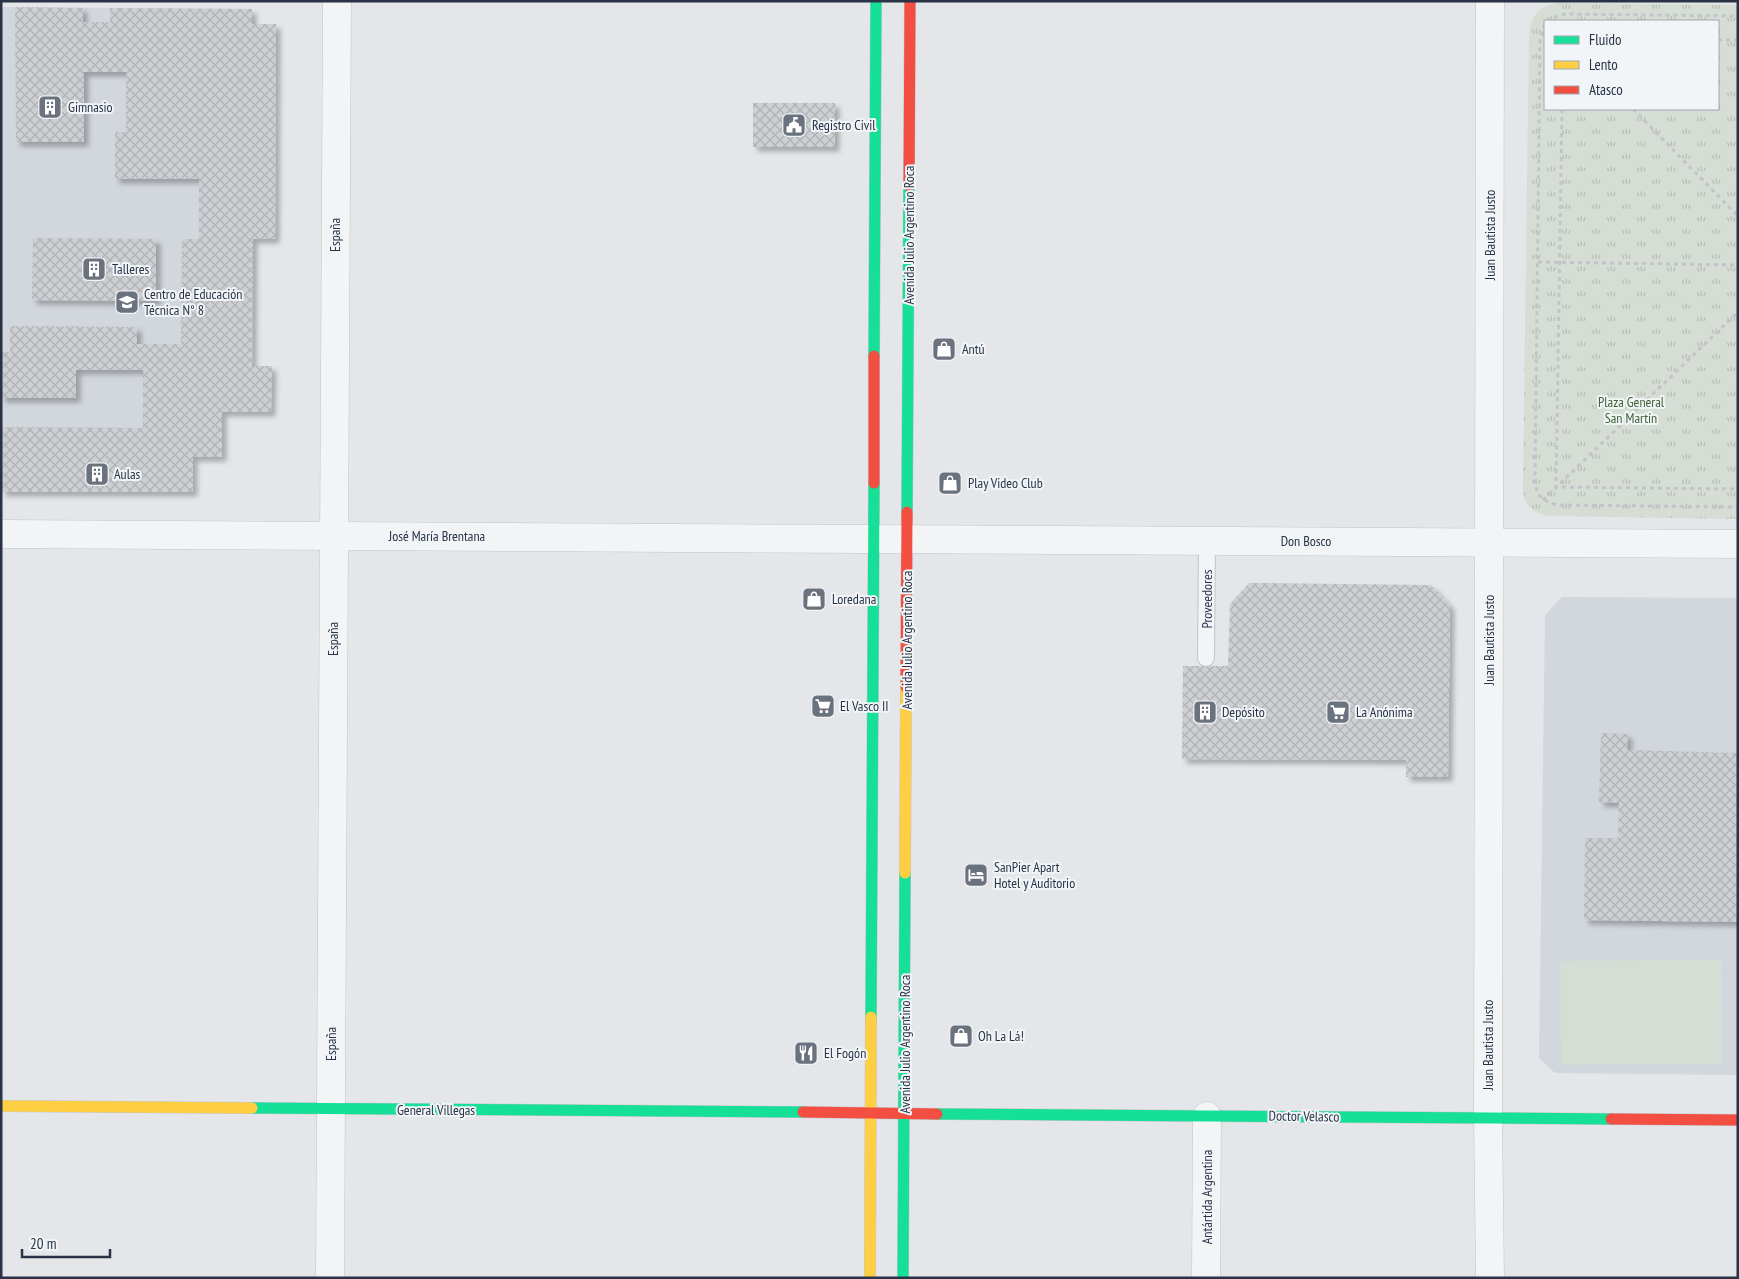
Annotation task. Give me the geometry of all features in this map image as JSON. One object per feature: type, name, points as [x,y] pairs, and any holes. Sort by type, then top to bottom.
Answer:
[{"type":"main road","points":[[870,1278],[876,1]]},
{"type":"main road","name":"Avenida Julio Argentino Roca","points":[[903,1278],[910,1]]},
{"type":"main road","name":"General Villegas","points":[[1,1106],[871,1112]]},
{"type":"main road","name":"Doctor Velasco","points":[[871,1112],[1738,1120]]},
{"type":"street","name":"España","points":[[330,1278],[336,1]]},
{"type":"street","name":"Juan Bautista Justo","points":[[1490,1],[1488,1118],[1490,1278]]},
{"type":"street","name":"José María Brentana","points":[[1,534],[874,538]]},
{"type":"street","name":"Don Bosco","points":[[874,538],[1738,544]]},
{"type":"street","name":"Antártida Argentina","points":[[1206,1278],[1207,1116]]},
{"type":"lane","name":"Proveedores","points":[[1206,658],[1207,541]]},
{"type":"path","points":[[1549,20],[1565,14],[1738,16]]},
{"type":"path","points":[[1544,27],[1540,41],[1535,481],[1537,491],[1543,500],[1557,504],[1738,507]]},
{"type":"path","points":[[1719,40],[1738,40]]},
{"type":"path","points":[[1556,487],[1562,110]]},
{"type":"path","points":[[1633,110],[1738,216]]},
{"type":"path","points":[[1538,262],[1738,265]]},
{"type":"path","points":[[1543,500],[1738,312]]},
{"type":"path","points":[[1556,487],[1738,489]]},
{"type":"shaded area","points":[[1,7],[252,9],[252,24],[276,24],[275,239],[253,239],[252,366],[272,366],[271,412],[222,412],[222,457],[193,457],[193,492],[1,492]]},
{"type":"shaded area","points":[[1562,597],[1738,598],[1738,1075],[1555,1073],[1539,1058],[1545,615]]},
{"type":"green space","name":"Plaza General San Martín","points":[[1558,3],[1738,5],[1738,519],[1549,516],[1538,513],[1530,508],[1523,494],[1529,35],[1534,17],[1546,6]]},
{"type":"green space","points":[[1721,959],[1722,1064],[1561,1065],[1560,961]]},
{"type":"building","points":[[15,7],[83,8],[83,22],[110,22],[110,8],[252,9],[252,24],[276,24],[275,239],[253,239],[252,366],[272,366],[271,412],[222,412],[222,457],[193,457],[193,492],[1,492],[1,427],[143,428],[143,370],[76,370],[76,398],[1,398],[1,352],[10,352],[10,326],[137,327],[137,344],[181,344],[182,239],[199,239],[199,179],[115,179],[115,132],[126,132],[126,72],[84,72],[84,142],[16,142]]},
{"type":"building","name":"Registro Civil","points":[[753,103],[835,103],[835,147],[753,147]]},
{"type":"building","name":"Talleres","points":[[33,238],[156,239],[156,301],[32,300]]},
{"type":"building","name":"La Anónima","points":[[1249,583],[1431,585],[1450,606],[1448,777],[1406,777],[1406,760],[1182,759],[1183,666],[1228,666],[1230,604]]},
{"type":"building","points":[[1601,733],[1628,734],[1627,750],[1738,753],[1738,922],[1584,920],[1585,838],[1618,838],[1619,803],[1599,802]]},
{"type":"traffic: fast","points":[[874,356],[876,1]]},
{"type":"traffic: fast","points":[[907,512],[909,186]]},
{"type":"traffic: fast","points":[[871,1017],[874,483]]},
{"type":"traffic: fast","points":[[903,1278],[905,873]]},
{"type":"traffic: fast","points":[[252,1108],[803,1112]]},
{"type":"traffic: fast","points":[[937,1114],[1611,1119]]},
{"type":"traffic: slow","points":[[905,873],[906,687]]},
{"type":"traffic: slow","points":[[870,1278],[871,1017]]},
{"type":"traffic: slow","points":[[1,1106],[252,1108]]},
{"type":"traffic: jam","points":[[909,186],[910,1]]},
{"type":"traffic: jam","points":[[874,356],[874,483]]},
{"type":"traffic: jam","points":[[906,687],[907,512]]},
{"type":"traffic: jam","points":[[803,1112],[937,1114]]},
{"type":"traffic: jam","points":[[1611,1119],[1738,1120]]},
{"type":"place","name":"Gimnasio","points":[[50,107]]},
{"type":"place","name":"Registro Civil","points":[[794,125]]},
{"type":"place","name":"Talleres","points":[[94,269]]},
{"type":"place","name":"Centro de Educación Técnica N° 8","points":[[127,302]]},
{"type":"place","name":"Antú","points":[[944,349]]},
{"type":"place","name":"Aulas","points":[[97,474]]},
{"type":"place","name":"Play Video Club","points":[[950,483]]},
{"type":"place","name":"Loredana","points":[[814,599]]},
{"type":"place","name":"El Vasco II","points":[[823,706]]},
{"type":"place","name":"Depósito","points":[[1205,712]]},
{"type":"place","name":"La Anónima","points":[[1338,712]]},
{"type":"place","name":"SanPier Apart Hotel y Auditorio","points":[[976,875]]},
{"type":"place","name":"Oh La Lá!","points":[[961,1036]]},
{"type":"place","name":"El Fogón","points":[[806,1053]]}]
